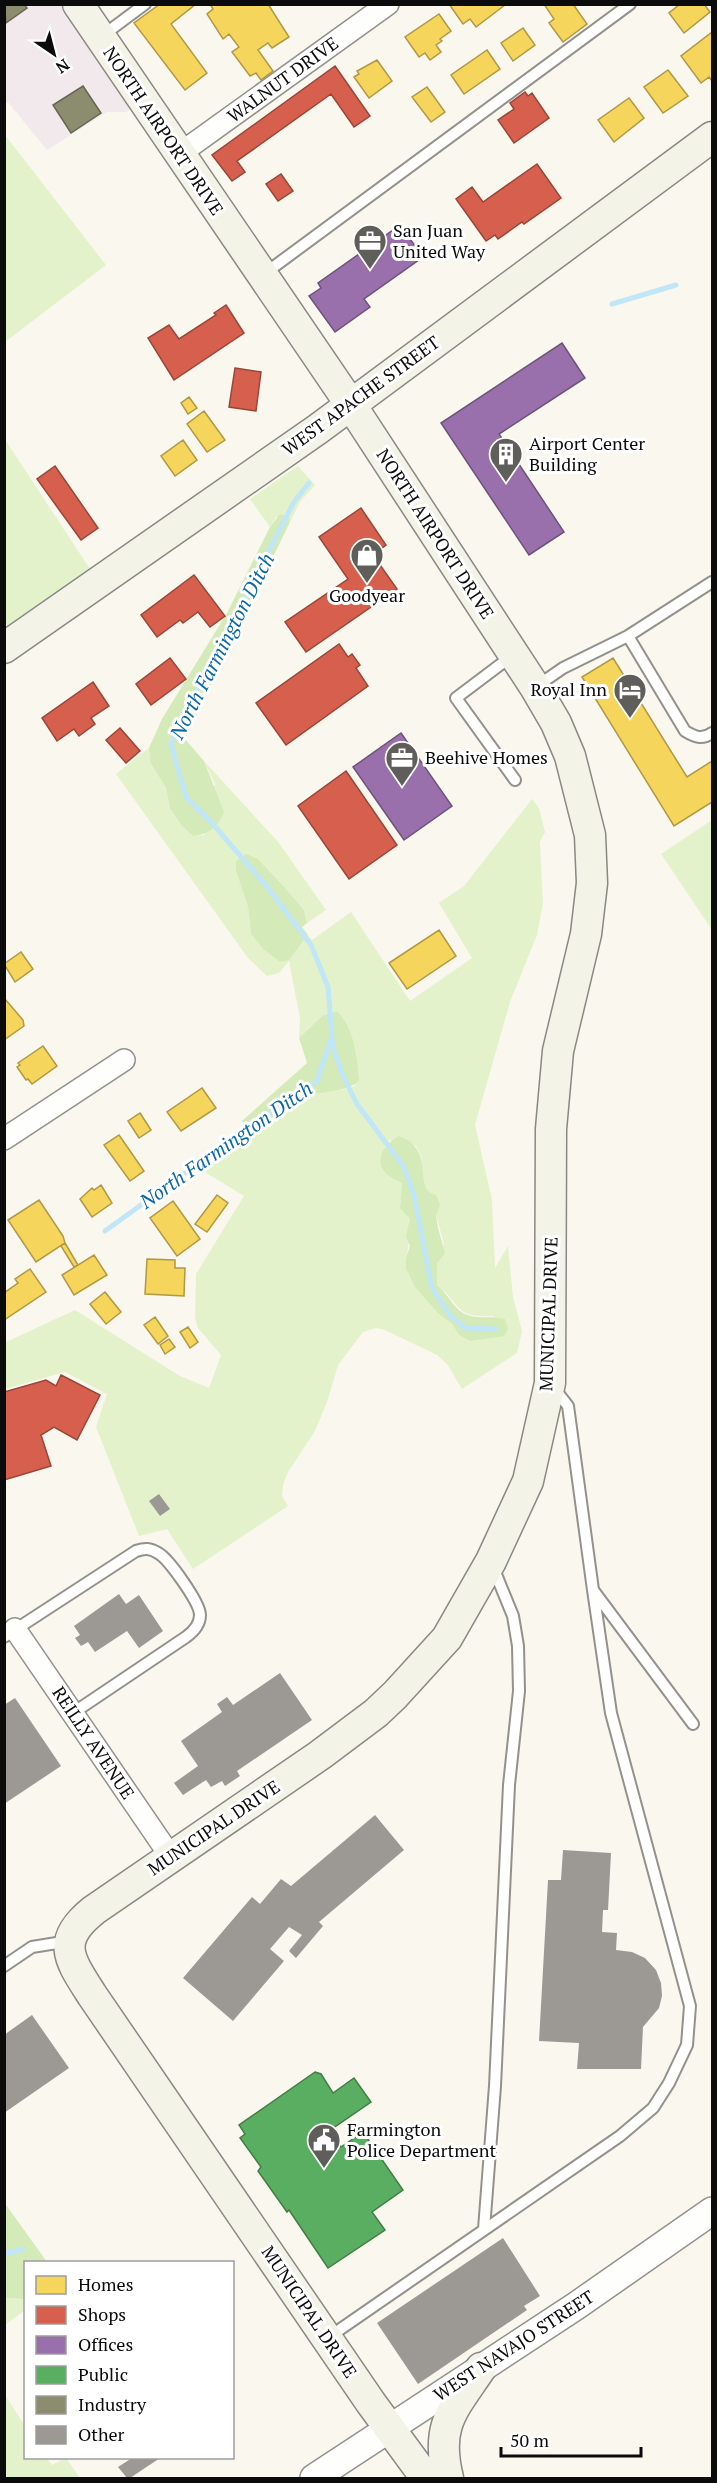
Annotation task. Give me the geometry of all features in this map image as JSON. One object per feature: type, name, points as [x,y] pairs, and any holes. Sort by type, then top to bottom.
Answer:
[{"type":"main road","name":"NORTH AIRPORT DRIVE","points":[[78,4],[178,155],[351,405],[534,687],[556,723],[570,756],[590,835],[592,883],[586,934],[558,1051],[551,1129]]},
{"type":"main road","name":"WEST APACHE STREET","points":[[4,648],[351,405],[712,136]]},
{"type":"main road","name":"MUNICIPAL DRIVE","points":[[426,2478],[327,2339],[92,1995],[71,1957],[69,1941],[80,1921],[321,1755],[389,1701],[447,1638],[491,1561],[528,1481],[550,1383],[551,1129]]},
{"type":"main road","points":[[448,2478],[442,2445],[444,2433],[453,2412],[481,2368]]},
{"type":"street","name":"WALNUT DRIVE","points":[[178,155],[388,4]]},
{"type":"street","points":[[8,1130],[124,1060]]},
{"type":"street","name":"REILLY AVENUE","points":[[10,1633],[73,1713],[171,1857]]},
{"type":"street","name":"WEST NAVAJO STREET","points":[[314,2478],[576,2306],[712,2211]]},
{"type":"lane","points":[[100,38],[145,4]]},
{"type":"lane","points":[[262,276],[630,4]]},
{"type":"lane","points":[[534,687],[563,668],[628,636],[712,582]]},
{"type":"lane","points":[[628,636],[684,731],[695,738],[706,737],[712,733]]},
{"type":"lane","points":[[514,655],[456,698],[515,780]]},
{"type":"lane","points":[[327,2339],[620,2136],[653,2108],[669,2083],[687,2045],[690,2006],[611,1713],[568,1406],[550,1383]]},
{"type":"lane","points":[[10,1633],[136,1551],[149,1548],[164,1556],[199,1606],[200,1621],[196,1628],[191,1634],[73,1713]]},
{"type":"lane","points":[[484,2229],[495,2086],[509,1785],[519,1691],[518,1646],[513,1616],[491,1561]]},
{"type":"lane","points":[[593,1590],[693,1724]]},
{"type":"lane","points":[[4,1966],[32,1947],[69,1941]]},
{"type":"shaded area","points":[[59,4],[130,109],[126,112],[107,112],[47,150],[8,102],[5,104],[5,5]]},
{"type":"green space","points":[[5,135],[106,265],[5,342]]},
{"type":"green space","points":[[4,438],[90,569],[5,629],[4,629]]},
{"type":"green space","points":[[298,466],[315,485],[300,502],[290,522],[289,518],[276,517],[270,527],[250,499]]},
{"type":"green space","points":[[280,514],[289,518],[290,522],[185,739],[204,761],[224,812],[212,829],[193,836],[182,826],[170,809],[166,788],[150,762],[149,748],[162,719],[227,613],[270,527]]},
{"type":"green space","points":[[149,748],[150,762],[166,788],[170,810],[193,836],[204,835],[215,784],[204,761],[279,843],[326,910],[307,923],[304,910],[258,859],[236,871],[248,907],[251,934],[263,949],[280,962],[289,960],[308,935],[312,940],[351,912],[410,1001],[472,958],[439,903],[464,886],[532,799],[539,808],[545,832],[540,842],[543,903],[537,935],[510,1002],[475,1125],[492,1200],[495,1268],[508,1246],[513,1297],[522,1331],[517,1353],[462,1389],[447,1364],[437,1355],[385,1330],[376,1328],[363,1332],[338,1365],[315,1431],[288,1472],[282,1496],[288,1506],[193,1569],[167,1529],[139,1536],[96,1427],[107,1394],[65,1372],[5,1389],[4,1343],[75,1310],[180,1376],[209,1388],[221,1355],[198,1328],[195,1318],[196,1274],[244,1196],[187,1161],[253,1136],[281,1107],[304,1096],[355,1086],[322,1016],[299,1038],[300,1018],[289,961],[279,973],[267,976],[248,958],[116,774]],"holes":[[[390,1140],[416,1146],[421,1156],[424,1188],[439,1205],[436,1215],[444,1244],[437,1263],[437,1285],[465,1313],[494,1316],[470,1341],[459,1335],[452,1324],[440,1315],[406,1258],[410,1219],[400,1203],[403,1193],[402,1182],[384,1169],[381,1160]]]},
{"type":"green space","points":[[712,820],[712,930],[661,854]]},
{"type":"green space","points":[[246,854],[258,859],[304,910],[307,923],[302,927],[308,935],[289,960],[280,962],[263,949],[251,934],[248,907],[236,871],[236,861]]},
{"type":"green space","points":[[337,1011],[351,1034],[359,1080],[349,1087],[308,1095],[287,1105],[253,1136],[242,1121],[307,1063],[299,1038],[322,1016]]},
{"type":"green space","points":[[399,1136],[411,1143],[418,1151],[425,1185],[436,1195],[440,1205],[436,1215],[445,1253],[437,1263],[437,1285],[464,1313],[475,1317],[505,1319],[508,1329],[504,1336],[470,1341],[459,1335],[452,1324],[440,1315],[415,1287],[406,1268],[410,1246],[406,1236],[410,1219],[400,1208],[402,1183],[387,1174],[380,1162],[386,1146]]},
{"type":"green space","points":[[4,2202],[46,2261],[24,2261],[24,2299],[5,2298]]},
{"type":"green space","points":[[4,2298],[24,2299],[24,2311],[5,2325]]},
{"type":"green space","points":[[5,2395],[24,2424],[24,2459],[48,2459],[52,2465],[67,2459],[80,2478],[5,2478]]},
{"type":"building: Homes","points":[[160,4],[196,4],[171,24],[207,73],[185,90],[134,23]]},
{"type":"building: Homes","points":[[210,4],[268,4],[289,37],[272,48],[268,43],[258,50],[273,71],[261,80],[256,73],[250,76],[232,52],[239,47],[229,34],[223,39],[207,14],[213,9]]},
{"type":"building: Homes","points":[[449,4],[505,5],[476,27],[470,19],[463,24]]},
{"type":"building: Homes","points":[[544,4],[573,4],[587,24],[563,42],[549,23],[554,19]]},
{"type":"building: Homes","points":[[680,4],[704,4],[710,12],[684,33],[669,13]]},
{"type":"building: Homes","points":[[439,14],[451,31],[436,45],[441,52],[430,60],[425,53],[419,57],[405,37]]},
{"type":"building: Homes","points":[[523,28],[535,45],[513,61],[501,43]]},
{"type":"building: Homes","points":[[712,32],[712,81],[709,77],[701,83],[681,56]]},
{"type":"building: Homes","points":[[487,50],[500,69],[464,94],[451,75]]},
{"type":"building: Homes","points":[[377,60],[392,81],[369,98],[354,77],[359,74],[357,71]]},
{"type":"building: Homes","points":[[668,70],[688,96],[663,113],[644,87]]},
{"type":"building: Homes","points":[[427,87],[445,112],[431,122],[412,97]]},
{"type":"building: Homes","points":[[629,98],[644,118],[614,142],[598,120]]},
{"type":"building: Homes","points":[[189,397],[197,408],[188,414],[181,403]]},
{"type":"building: Homes","points":[[204,411],[225,440],[207,452],[187,424]]},
{"type":"building: Homes","points":[[183,440],[197,460],[175,476],[161,456]]},
{"type":"building: Homes","name":"Royal Inn","points":[[613,658],[687,777],[712,761],[712,802],[674,826],[582,677]]},
{"type":"building: Homes","points":[[439,930],[456,956],[407,989],[389,963]]},
{"type":"building: Homes","points":[[21,952],[33,969],[15,982],[4,964]]},
{"type":"building: Homes","points":[[5,999],[23,1020],[24,1026],[4,1040]]},
{"type":"building: Homes","points":[[43,1046],[57,1066],[32,1084],[28,1079],[26,1080],[17,1067],[20,1065],[18,1063]]},
{"type":"building: Homes","points":[[202,1088],[216,1108],[181,1131],[167,1112]]},
{"type":"building: Homes","points":[[140,1113],[151,1130],[139,1138],[128,1121]]},
{"type":"building: Homes","points":[[119,1135],[144,1171],[130,1181],[104,1145]]},
{"type":"building: Homes","points":[[101,1185],[112,1203],[92,1217],[80,1199],[92,1188],[94,1190]]},
{"type":"building: Homes","points":[[217,1195],[228,1203],[207,1232],[195,1224]]},
{"type":"building: Homes","points":[[39,1200],[63,1236],[65,1243],[36,1262],[8,1220]]},
{"type":"building: Homes","points":[[173,1201],[200,1239],[177,1256],[150,1218]]},
{"type":"building: Homes","points":[[65,1243],[78,1265],[74,1267],[61,1246]]},
{"type":"building: Homes","points":[[94,1255],[107,1275],[74,1295],[62,1275]]},
{"type":"building: Homes","points":[[147,1259],[175,1260],[175,1268],[185,1268],[184,1296],[145,1294]]},
{"type":"building: Homes","points":[[30,1269],[46,1292],[4,1320],[4,1293],[18,1283],[15,1279]]},
{"type":"building: Homes","points":[[105,1292],[121,1312],[106,1324],[90,1304]]},
{"type":"building: Homes","points":[[155,1317],[168,1336],[158,1344],[144,1325]]},
{"type":"building: Homes","points":[[188,1327],[198,1342],[190,1348],[180,1332]]},
{"type":"building: Homes","points":[[169,1339],[175,1347],[165,1354],[160,1345]]},
{"type":"building: Shops","points":[[335,66],[370,116],[354,127],[331,94],[237,161],[245,172],[232,181],[212,155]]},
{"type":"building: Shops","points":[[525,92],[528,96],[532,93],[549,118],[514,143],[498,120],[514,109],[510,103]]},
{"type":"building: Shops","points":[[537,164],[561,198],[498,239],[495,235],[486,241],[456,199],[472,187],[483,202]]},
{"type":"building: Shops","points":[[281,174],[293,191],[278,201],[266,184]]},
{"type":"building: Shops","points":[[226,305],[244,333],[174,380],[148,338],[169,325],[179,339],[216,315],[214,313]]},
{"type":"building: Shops","points":[[235,368],[261,372],[256,411],[229,407]]},
{"type":"building: Shops","points":[[55,466],[98,528],[81,540],[37,479]]},
{"type":"building: Shops","name":"Goodyear","points":[[361,508],[386,545],[373,555],[397,589],[306,652],[285,622],[348,579],[319,537]]},
{"type":"building: Shops","points":[[194,575],[225,616],[210,627],[198,612],[183,623],[180,620],[157,637],[141,615]]},
{"type":"building: Shops","points":[[339,644],[348,657],[352,654],[360,665],[356,668],[368,686],[286,745],[256,703]]},
{"type":"building: Shops","points":[[170,658],[186,679],[151,705],[136,684]]},
{"type":"building: Shops","points":[[93,682],[109,706],[91,718],[95,724],[79,736],[74,729],[57,741],[42,718]]},
{"type":"building: Shops","points":[[120,728],[140,751],[126,763],[106,740]]},
{"type":"building: Shops","points":[[346,771],[397,845],[349,879],[298,806]]},
{"type":"building: Shops","points":[[61,1375],[100,1395],[77,1440],[54,1427],[41,1435],[51,1466],[4,1480],[4,1392],[46,1380],[56,1386]]},
{"type":"building: Offices","name":"San Juan United Way","points":[[400,225],[423,257],[364,299],[370,307],[335,332],[309,296],[321,288],[318,283]]},
{"type":"building: Offices","name":"Airport Center Building","points":[[562,343],[585,378],[499,434],[564,532],[529,555],[441,423]]},
{"type":"building: Offices","name":"Beehive Homes","points":[[401,733],[452,806],[404,840],[353,767]]},
{"type":"building: Public","name":"Farmington Police Department","points":[[315,2072],[321,2074],[333,2093],[354,2078],[371,2102],[329,2131],[341,2147],[363,2132],[403,2190],[372,2212],[385,2230],[328,2268],[289,2210],[287,2212],[258,2171],[261,2167],[240,2138],[245,2134],[239,2125]]},
{"type":"building: Industry","points":[[4,4],[24,4],[27,8],[6,23]]},
{"type":"building: Industry","points":[[83,86],[101,113],[71,133],[53,105]]},
{"type":"building: Other","points":[[159,1494],[170,1509],[160,1516],[149,1501]]},
{"type":"building: Other","points":[[119,1594],[126,1604],[139,1595],[163,1631],[139,1648],[127,1631],[95,1652],[88,1642],[81,1646],[75,1638],[80,1635],[74,1626]]},
{"type":"building: Other","points":[[280,1673],[312,1720],[237,1771],[240,1776],[225,1786],[222,1781],[211,1787],[206,1780],[183,1795],[174,1783],[198,1766],[181,1741],[222,1712],[217,1704],[227,1697],[233,1705]]},
{"type":"building: Other","points":[[15,1698],[61,1766],[4,1804],[4,1705]]},
{"type":"building: Other","points":[[375,1815],[404,1850],[319,1922],[323,1926],[296,1958],[289,1951],[302,1935],[289,1927],[270,1949],[284,1961],[233,2021],[183,1978],[252,1897],[260,1904],[281,1879],[291,1886]]},
{"type":"building: Other","points":[[563,1850],[611,1853],[608,1910],[603,1910],[602,1932],[617,1933],[616,1950],[632,1952],[645,1958],[656,1970],[661,1983],[662,1996],[659,2008],[643,2027],[641,2069],[577,2069],[579,2043],[539,2041],[548,1880],[561,1880]]},
{"type":"building: Other","points":[[32,2015],[69,2068],[4,2113],[4,2035]]},
{"type":"building: Other","points":[[503,2238],[540,2296],[524,2306],[527,2310],[418,2384],[377,2323]]},
{"type":"building: Other","points":[[130,2459],[158,2459],[130,2478],[127,2478],[118,2467]]},
{"type":"waterway","name":"North Farmington Ditch","points":[[612,304],[676,285]]},
{"type":"waterway","name":"North Farmington Ditch","points":[[105,1231],[253,1124],[317,1081],[332,1036],[328,987],[311,945],[268,888],[212,823],[186,797],[171,744],[294,502],[309,483]]},
{"type":"waterway","points":[[333,1041],[334,1051],[344,1078],[357,1104],[404,1167],[414,1195],[432,1288],[449,1314],[465,1328],[496,1329]]},
{"type":"waterway","points":[[4,2254],[23,2249]]},
{"type":"place","name":"San Juan United Way","points":[[370,270]]},
{"type":"place","name":"Airport Center Building","points":[[506,483]]},
{"type":"place","name":"Goodyear","points":[[367,584]]},
{"type":"place","name":"Royal Inn","points":[[630,719]]},
{"type":"place","name":"Beehive Homes","points":[[402,787]]},
{"type":"place","name":"Farmington Police Department","points":[[324,2169]]}]
